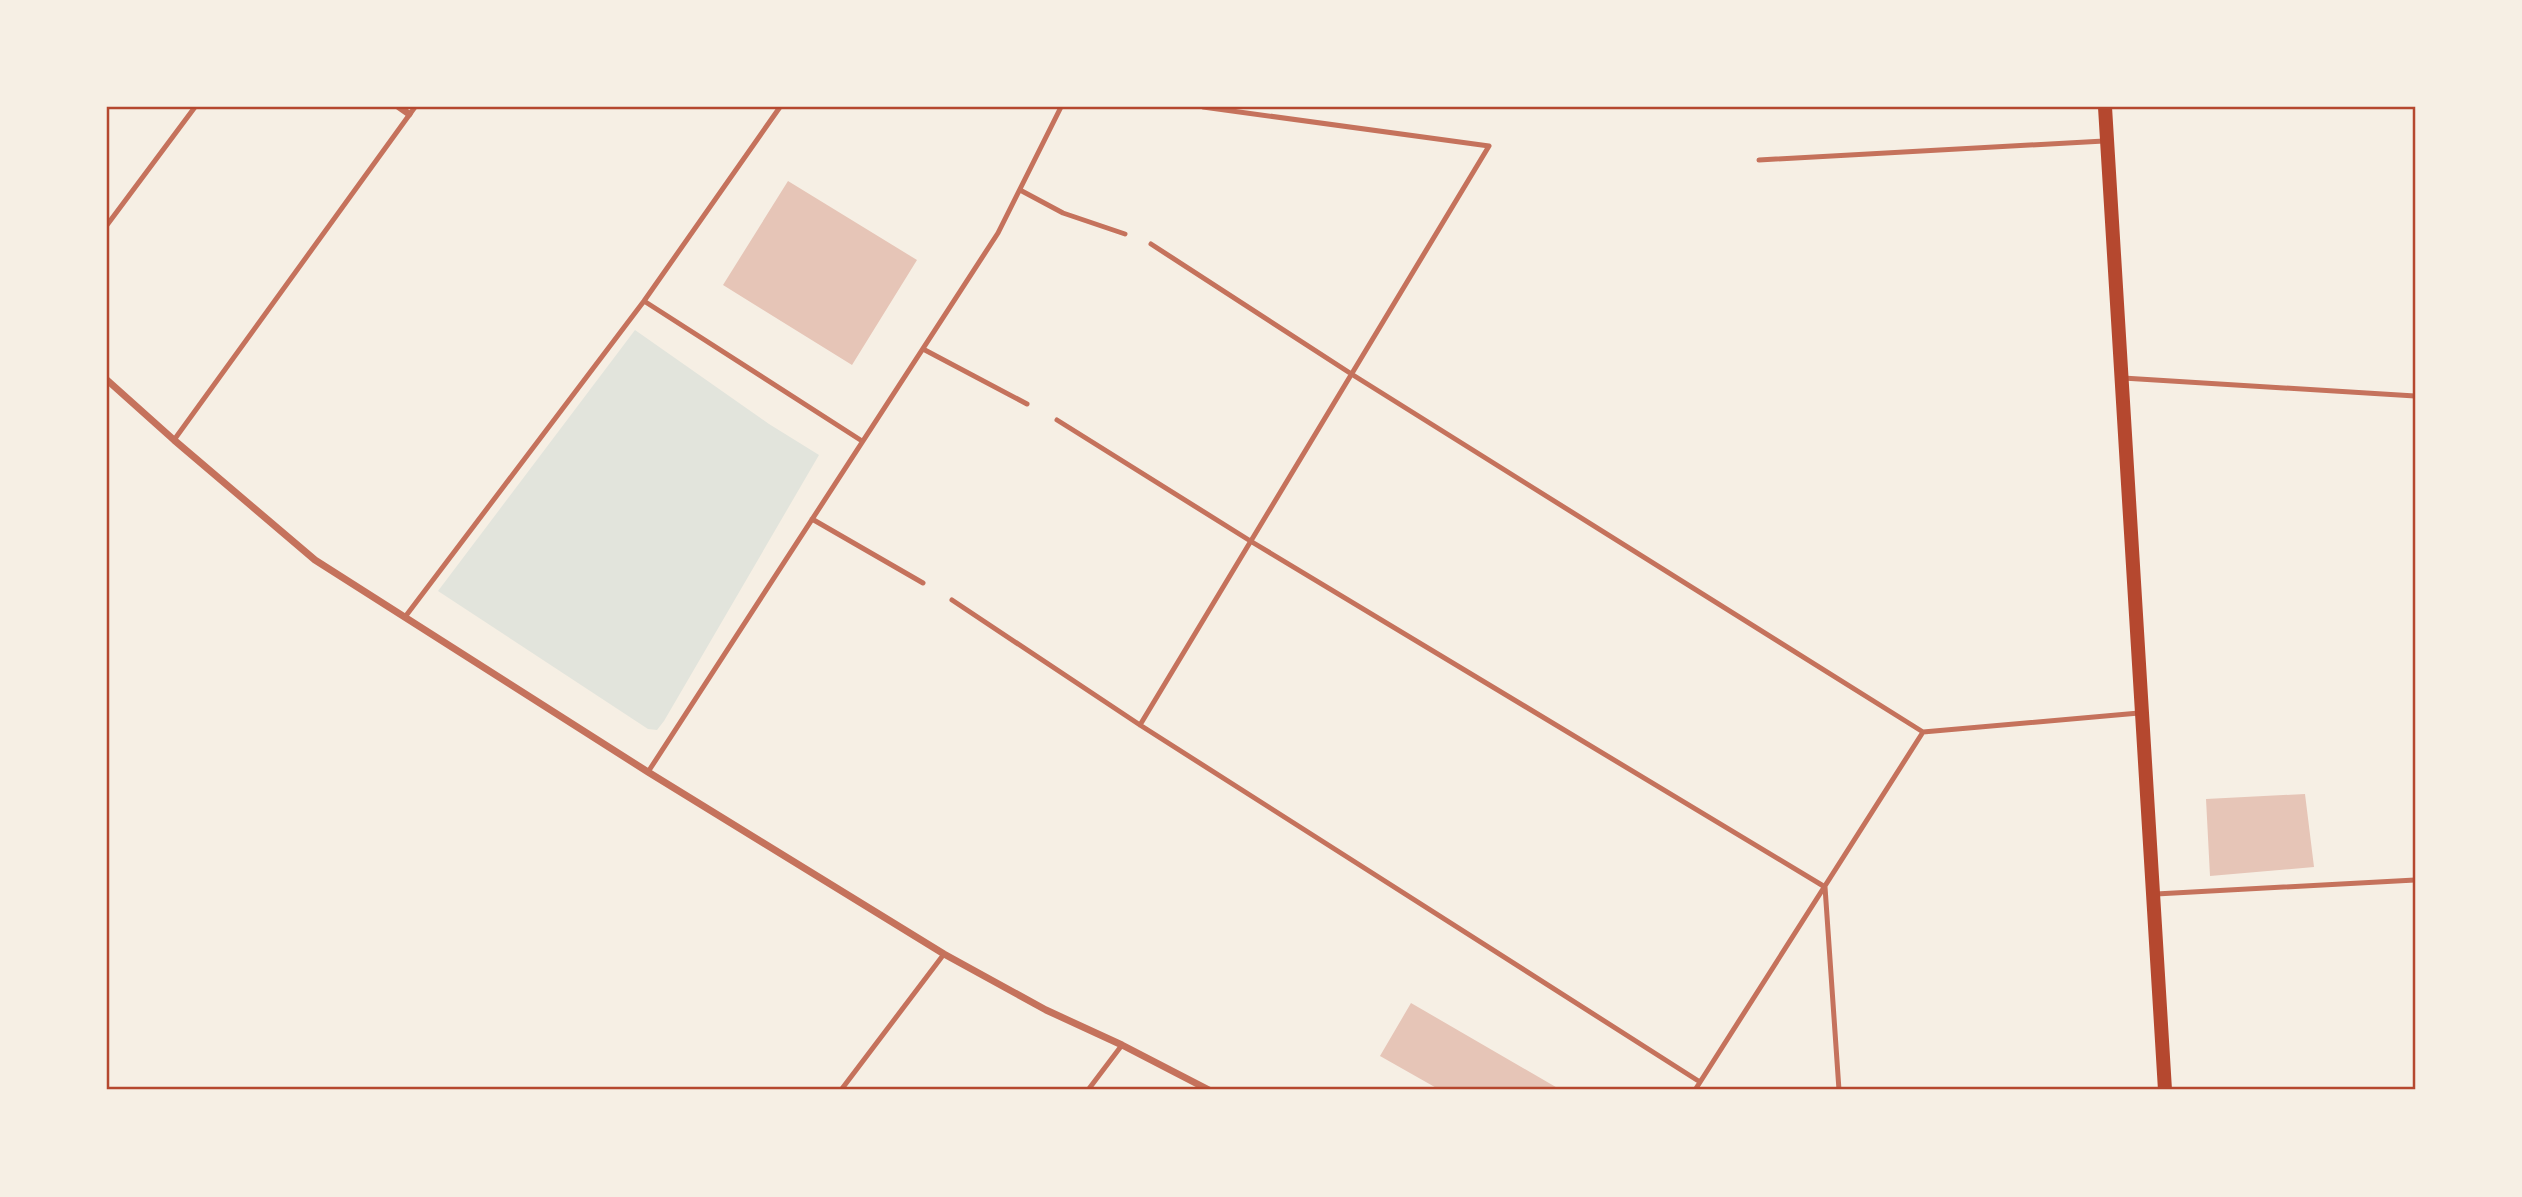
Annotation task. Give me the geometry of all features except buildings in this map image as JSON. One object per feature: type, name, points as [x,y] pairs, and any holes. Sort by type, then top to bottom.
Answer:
[{"type":"main road","points":[[2105,107],[2165,1090]]},
{"type":"street","points":[[399,107],[409,114]]},
{"type":"street","points":[[107,380],[315,560],[648,772],[944,954],[1046,1010],[1209,1090]]},
{"type":"lane","points":[[107,225],[195,107]]},
{"type":"lane","points":[[174,440],[415,107]]},
{"type":"lane","points":[[405,617],[645,301],[780,107]]},
{"type":"lane","points":[[648,772],[999,233],[1061,107]]},
{"type":"lane","points":[[1140,725],[1489,146],[1247,110],[1203,107]]},
{"type":"lane","points":[[1759,160],[2108,141]]},
{"type":"lane","points":[[1020,190],[1063,213],[1125,234]]},
{"type":"lane","points":[[1151,244],[1353,375],[1923,732],[2142,713]]},
{"type":"lane","points":[[645,301],[862,441]]},
{"type":"lane","points":[[923,349],[1027,404]]},
{"type":"lane","points":[[2123,378],[2415,396]]},
{"type":"lane","points":[[1057,419],[1252,542],[1825,887]]},
{"type":"lane","points":[[812,520],[923,583]]},
{"type":"lane","points":[[952,600],[1140,725],[1700,1082]]},
{"type":"lane","points":[[1695,1090],[1923,732]]},
{"type":"lane","points":[[2153,894],[2415,880]]},
{"type":"lane","points":[[1825,887],[1839,1090]]},
{"type":"lane","points":[[842,1090],[944,954]]},
{"type":"lane","points":[[1088,1090],[1122,1045]]},
{"type":"shaded area","points":[[635,330],[769,424],[819,455],[657,730],[648,729],[438,591]]}]
